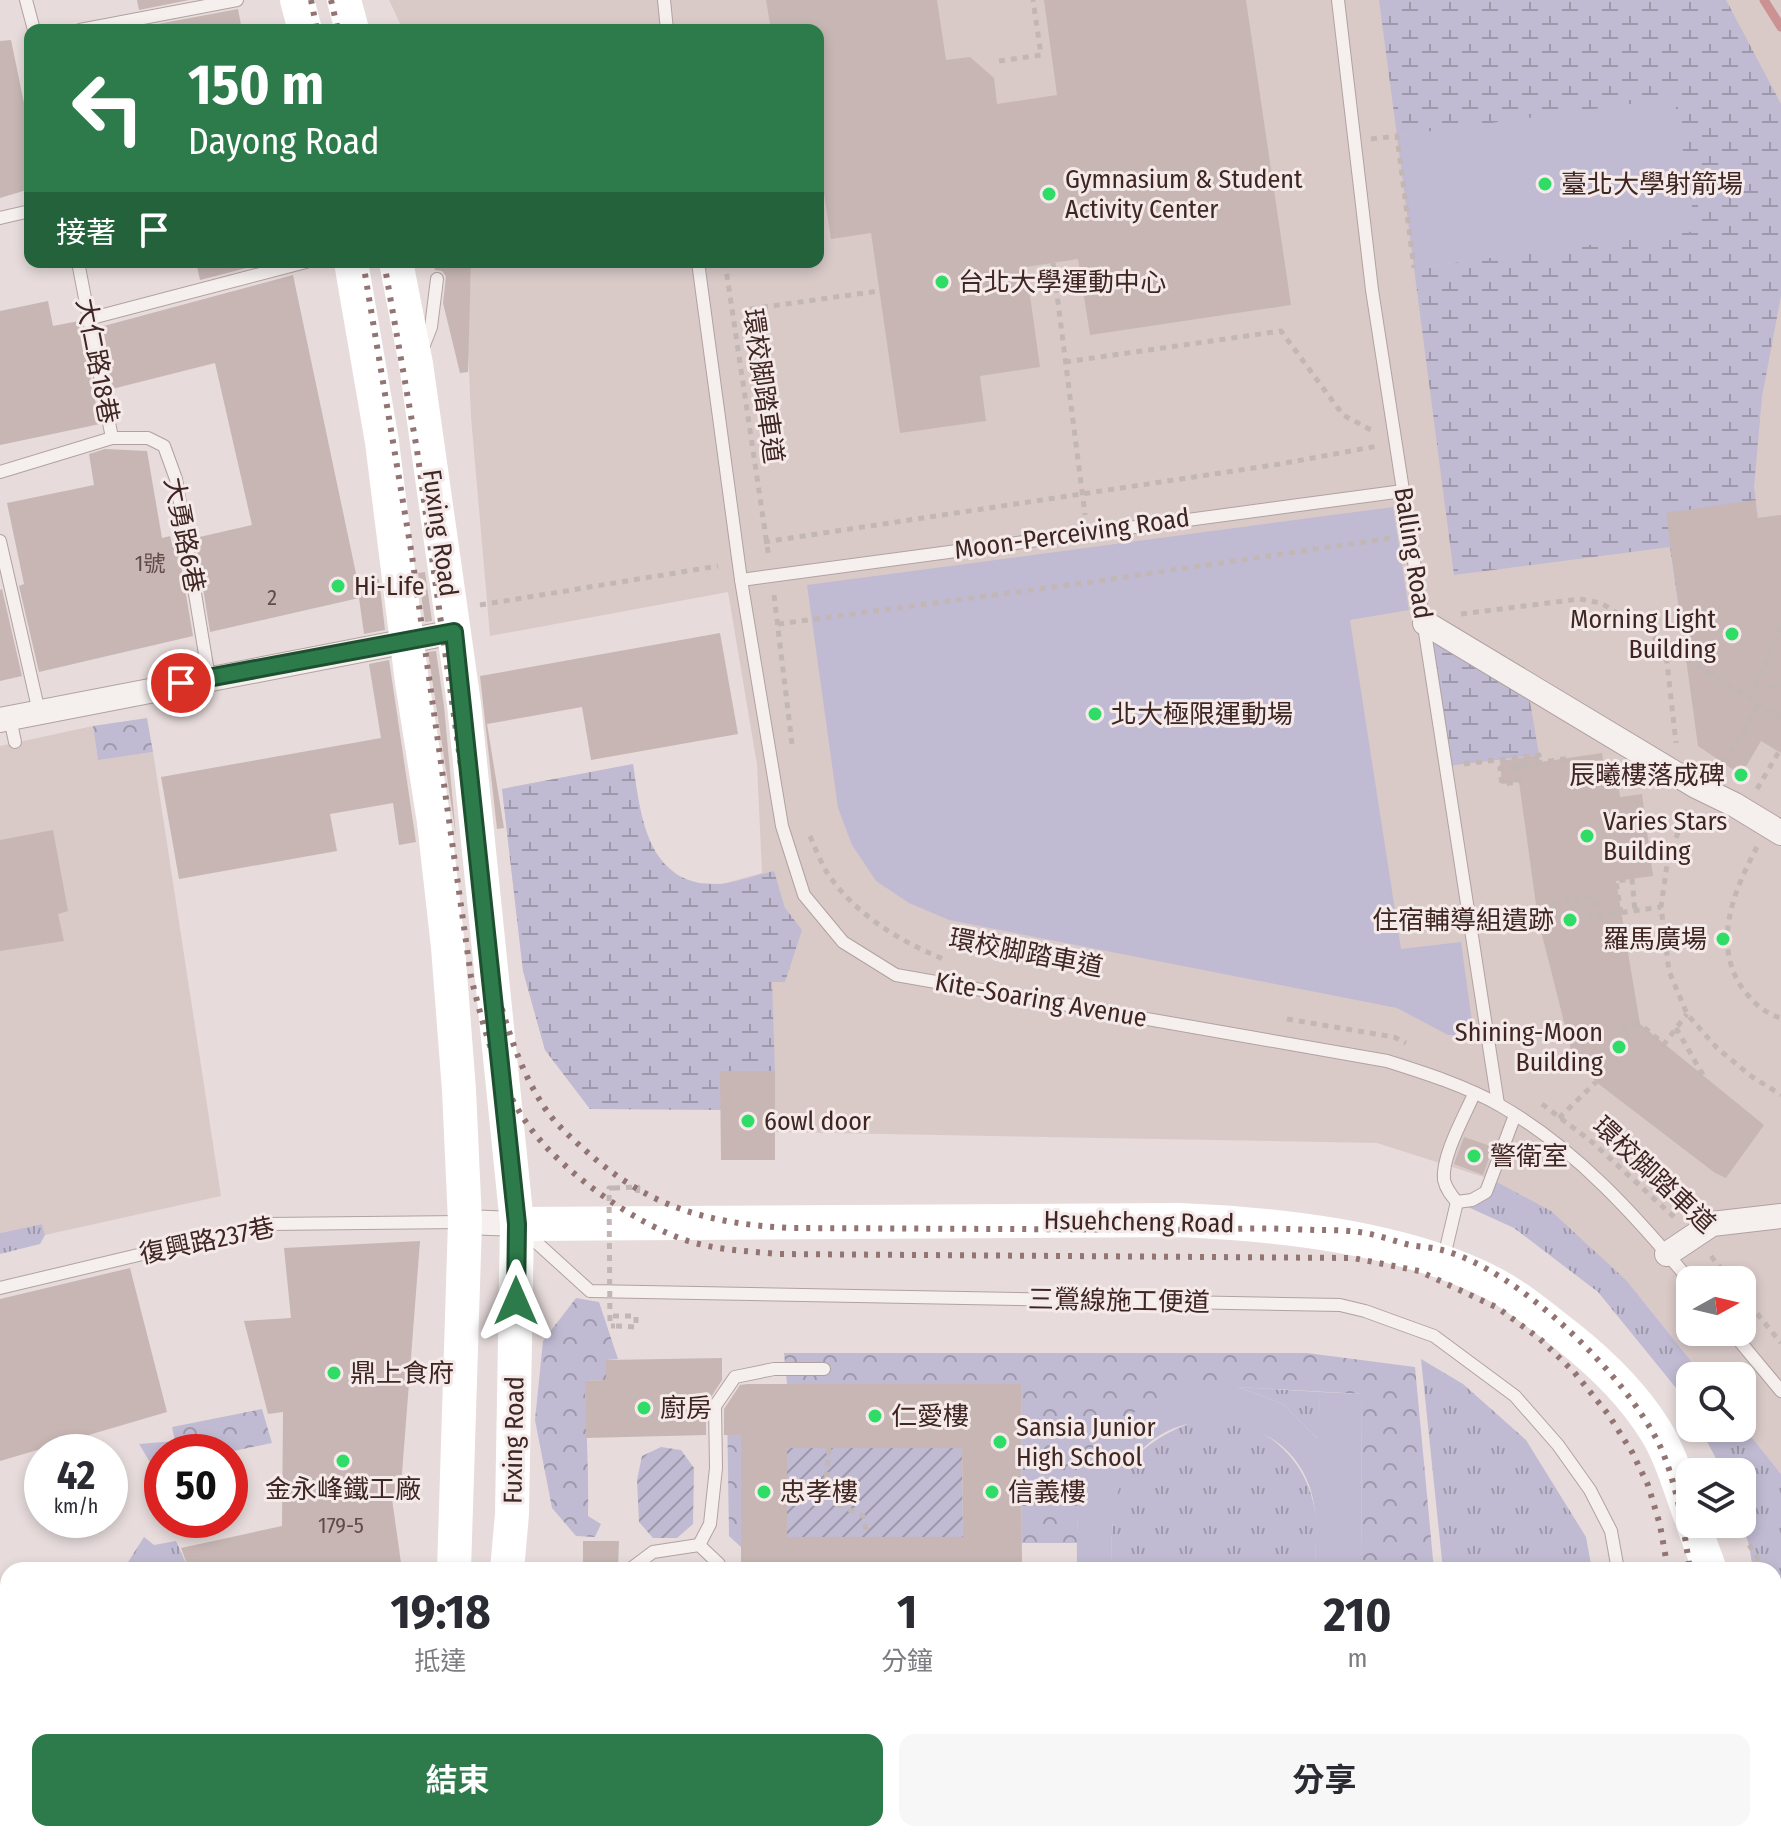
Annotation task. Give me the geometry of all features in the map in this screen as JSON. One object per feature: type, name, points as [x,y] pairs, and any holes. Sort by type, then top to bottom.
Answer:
[{"type":"main road","points":[[297,0],[303,24]]},
{"type":"main road","points":[[344,0],[350,24]]},
{"type":"main road","name":"Fuxing Road","points":[[352,268],[382,442],[448,947],[465,1222],[454,1562]]},
{"type":"main road","name":"Fuxing Road","points":[[397,268],[416,364],[454,632],[517,1224],[512,1514],[508,1562]]},
{"type":"main road","name":"Hsuehcheng Road","points":[[517,1224],[1133,1220],[1254,1223],[1357,1240],[1443,1261],[1495,1284],[1537,1313],[1609,1370],[1656,1431],[1676,1480]]},
{"type":"main road","points":[[1698,1538],[1707,1562]]},
{"type":"street","points":[[1425,623],[1775,829]]},
{"type":"street","points":[[5,719],[454,632]]},
{"type":"street","points":[[1667,1254],[1712,1224],[1781,1216]]},
{"type":"street","name":"Hsuehcheng Road","points":[[465,1222],[517,1224]]},
{"type":"lane","points":[[26,0],[32,24]]},
{"type":"lane","points":[[111,24],[237,0]]},
{"type":"lane","points":[[664,0],[666,24]]},
{"type":"lane","name":"Balling Road","points":[[1338,0],[1372,290],[1498,1088],[1498,1104]]},
{"type":"lane","points":[[0,218],[24,212]]},
{"type":"lane","name":"大仁路18巷","points":[[0,472],[112,438],[79,268]]},
{"type":"lane","points":[[88,319],[283,268]]},
{"type":"lane","name":"Kite-Soaring Avenue","points":[[699,268],[741,580],[782,826],[804,895],[843,942],[896,975],[1387,1061],[1426,1073],[1498,1104],[1543,1134],[1582,1164],[1677,1266]]},
{"type":"lane","points":[[416,364],[431,327],[437,279]]},
{"type":"lane","name":"大勇路6巷","points":[[112,438],[148,438],[164,446],[176,479],[209,678]]},
{"type":"lane","name":"Moon-Perceiving Road","points":[[741,580],[1403,491]]},
{"type":"lane","points":[[0,541],[39,712]]},
{"type":"lane","points":[[5,719],[15,742]]},
{"type":"lane","points":[[1457,1202],[1444,1180],[1445,1164],[1474,1094]]},
{"type":"lane","points":[[1457,1202],[1472,1200],[1486,1192],[1515,1115]]},
{"type":"lane","points":[[1443,1261],[1457,1202]]},
{"type":"lane","name":"復興路237巷","points":[[0,1288],[189,1249],[268,1224],[465,1222]]},
{"type":"lane","name":"三鶯線施工便道","points":[[517,1224],[590,1291],[1340,1305],[1365,1311],[1434,1336],[1515,1396],[1558,1445],[1590,1490],[1611,1531],[1617,1562]]},
{"type":"lane","points":[[1744,1346],[1781,1391]]},
{"type":"lane","points":[[699,1545],[710,1524],[716,1468],[715,1406],[735,1377],[774,1369],[824,1369]]},
{"type":"lane","points":[[640,1562],[653,1552],[699,1545]]},
{"type":"lane","points":[[699,1545],[717,1562]]},
{"type":"path","points":[[999,61],[1041,55],[1033,0]]},
{"type":"path","points":[[1355,141],[1397,136],[1414,268]]},
{"type":"path","points":[[1053,263],[1088,532]]},
{"type":"path","name":"環校脚踏車道","points":[[726,268],[793,746]]},
{"type":"path","points":[[750,309],[879,291]]},
{"type":"path","points":[[1065,362],[1281,331],[1343,415],[1396,443]]},
{"type":"path","points":[[487,604],[739,563]]},
{"type":"path","points":[[1425,623],[1456,615],[1580,599],[1601,603],[1653,636],[1667,662],[1688,780],[1668,858],[1661,907],[1669,971],[1687,1014],[1717,1048],[1751,1076],[1781,1095]]},
{"type":"path","points":[[1781,626],[1754,690],[1781,684]]},
{"type":"path","points":[[1686,659],[1781,718]]},
{"type":"path","points":[[1724,763],[1759,704]]},
{"type":"path","points":[[1744,810],[1780,750]]},
{"type":"path","points":[[1447,766],[1539,755],[1540,762],[1500,768],[1502,784],[1519,782],[1517,766],[1570,758]]},
{"type":"path","points":[[1775,829],[1734,895],[1727,941],[1730,962],[1740,986],[1770,1015],[1781,1018]]},
{"type":"path","name":"環校脚踏車道","points":[[807,830],[827,871],[853,903],[885,929],[918,949],[955,964]]},
{"type":"path","points":[[1621,913],[1616,881],[1620,880],[1632,879],[1635,911]]},
{"type":"path","points":[[1551,903],[1595,897],[1598,916]]},
{"type":"path","points":[[1474,933],[1661,907]]},
{"type":"path","points":[[1622,1027],[1640,1024],[1664,1044],[1687,1014]]},
{"type":"path","points":[[1284,1019],[1394,1037],[1407,1044]]},
{"type":"path","points":[[1676,1028],[1703,1075]]},
{"type":"path","points":[[1543,1134],[1596,1082]]},
{"type":"path","name":"環校脚踏車道","points":[[1498,1088],[1535,1099],[1561,1116],[1694,1235],[1719,1266]]},
{"type":"path","points":[[613,1316],[636,1316],[636,1327],[610,1326],[609,1188],[614,1188]]},
{"type":"path","points":[[1756,1312],[1781,1343]]},
{"type":"path","points":[[829,1448],[826,1479],[835,1503],[863,1516],[867,1536]]},
{"type":"path","points":[[1749,1545],[1761,1562]]},
{"type":"shaded area","points":[[389,0],[1781,0],[1781,1474],[1756,1442],[1756,1362],[1692,1362],[1679,1346],[1756,1346],[1756,1266],[1676,1266],[1676,1342],[1627,1281],[1493,1180],[1377,1143],[775,1132],[774,1071],[590,1109],[545,1050],[523,971],[502,789],[633,764],[641,820],[651,846],[680,877],[699,883],[722,884],[762,873],[757,765],[728,592],[490,636],[468,350],[471,268],[824,268],[824,24],[400,24]]},
{"type":"shaded area","points":[[93,726],[98,759],[153,752],[221,1196],[45,1235],[42,1224],[0,1233],[0,746]]},
{"type":"green space","points":[[1379,0],[1726,0],[1781,104],[1781,296],[1762,397],[1754,487],[1758,518],[1781,515],[1781,595],[1679,610],[1670,547],[1454,575],[1414,268],[1695,230],[1674,99],[1397,136]]},
{"type":"green space","name":"臺北大學射箭場","points":[[1674,98],[1696,231],[1414,268],[1397,136]]},
{"type":"green space","name":"北大極限運動場","points":[[1393,507],[1409,610],[1350,620],[1401,949],[1461,942],[1474,1036],[1448,1035],[1397,1008],[949,920],[909,903],[876,881],[852,845],[838,808],[807,585]]},
{"type":"green space","points":[[1425,623],[1527,684],[1539,755],[1447,766]]},
{"type":"green space","points":[[147,718],[153,752],[98,760],[93,726]]},
{"type":"green space","points":[[633,764],[645,827],[652,846],[663,862],[677,875],[696,882],[720,884],[774,871],[785,908],[802,930],[785,982],[772,982],[775,1071],[721,1071],[721,1110],[590,1109],[545,1050],[523,971],[502,789]]},
{"type":"green space","points":[[1493,1180],[1551,1211],[1627,1281],[1692,1362],[1676,1362],[1676,1388],[1598,1292],[1514,1228],[1457,1202],[1473,1200]]},
{"type":"green space","points":[[42,1224],[45,1235],[40,1244],[0,1254],[0,1233]]},
{"type":"green space","points":[[576,1298],[599,1302],[618,1359],[606,1360],[606,1380],[585,1381],[588,1516],[601,1524],[595,1537],[576,1536],[552,1508],[535,1420],[543,1341]]},
{"type":"green space","points":[[784,1353],[1307,1353],[1415,1367],[1433,1562],[1361,1562],[1362,1394],[1238,1387],[1190,1388],[1077,1521],[1077,1543],[1022,1543],[1021,1384],[787,1384]]},
{"type":"green space","points":[[1421,1359],[1463,1384],[1526,1440],[1586,1537],[1591,1562],[1442,1562]]},
{"type":"green space","points":[[741,1384],[741,1547],[729,1536],[727,1406]]},
{"type":"green space","points":[[1207,1386],[1238,1387],[1283,1404],[1318,1439],[1320,1392],[1362,1394],[1361,1562],[1315,1562],[1316,1527],[1309,1485],[1296,1461],[1277,1443],[1255,1430],[1229,1422],[1203,1422],[1177,1427],[1153,1439],[1134,1459],[1116,1498],[1111,1562],[1077,1562],[1077,1523],[1082,1488],[1092,1461],[1102,1446],[1125,1419],[1139,1409],[1171,1393]]},
{"type":"green space","points":[[1238,1387],[1320,1392],[1319,1440],[1283,1404]]},
{"type":"green space","points":[[262,1409],[272,1443],[248,1448],[248,1434],[174,1434],[172,1427]]},
{"type":"green space","points":[[1228,1420],[1249,1427],[1279,1445],[1300,1470],[1313,1502],[1315,1562],[1111,1562],[1113,1518],[1123,1478],[1133,1461],[1148,1446],[1195,1421]]},
{"type":"green space","points":[[1707,1442],[1756,1442],[1781,1474],[1781,1562],[1752,1562],[1747,1538],[1756,1538],[1756,1458],[1716,1458]]},
{"type":"green space","points":[[661,1447],[681,1450],[694,1468],[693,1524],[677,1538],[653,1538],[639,1522],[637,1480],[642,1456]]},
{"type":"green space","points":[[787,1448],[962,1448],[963,1537],[787,1537]]},
{"type":"green space","points":[[144,1537],[154,1545],[176,1541],[185,1562],[128,1562]]},
{"type":"building","points":[[137,0],[189,0],[139,10]]},
{"type":"building","name":"Gymnasium & Student Activity Center","points":[[766,0],[937,0],[946,60],[970,57],[994,78],[997,104],[1057,95],[1044,0],[1246,0],[1291,305],[1090,335],[1078,259],[1026,267],[1040,367],[980,376],[986,421],[900,433],[871,233],[831,239],[824,193],[824,24],[770,24]]},
{"type":"building","points":[[238,9],[241,24],[158,24]]},
{"type":"building","points":[[11,40],[24,103],[24,191],[0,198],[0,41]]},
{"type":"building","points":[[197,268],[247,268],[200,280]]},
{"type":"building","points":[[471,268],[468,372],[460,373],[443,303],[446,276],[442,271],[435,270]]},
{"type":"building","points":[[293,275],[358,583],[379,579],[385,630],[364,634],[359,598],[210,632],[195,538],[252,525],[215,363],[112,389],[100,327]]},
{"type":"building","points":[[48,301],[53,326],[79,321],[100,424],[0,445],[0,311]]},
{"type":"building","points":[[105,449],[147,451],[162,538],[170,536],[172,544],[177,542],[193,636],[39,672],[19,586],[24,584],[7,503],[94,485],[89,454]]},
{"type":"building","name":"Morning Light Building","points":[[1755,500],[1757,518],[1781,515],[1781,753],[1761,741],[1741,775],[1698,746],[1666,513]]},
{"type":"building","points":[[425,572],[432,621],[425,622],[418,573]]},
{"type":"building","points":[[0,590],[22,676],[0,681]]},
{"type":"building","points":[[720,633],[738,734],[591,760],[582,707],[487,724],[504,828],[497,829],[480,676]]},
{"type":"building","points":[[436,651],[444,706],[456,836],[428,652]]},
{"type":"building","points":[[389,660],[416,842],[399,845],[393,803],[330,814],[337,851],[179,879],[161,777],[381,738],[369,664]]},
{"type":"building","points":[[1602,753],[1604,767],[1616,765],[1620,797],[1642,794],[1653,876],[1616,881],[1640,1024],[1764,1125],[1726,1178],[1715,1173],[1596,1082],[1571,1050],[1538,919],[1519,782],[1502,784],[1500,761],[1539,755],[1540,762]]},
{"type":"building","points":[[53,830],[68,911],[58,914],[64,941],[0,951],[0,840]]},
{"type":"building","name":"6owl door","points":[[720,1071],[775,1071],[775,1160],[721,1160]]},
{"type":"building","name":"警衛室","points":[[1464,1137],[1493,1147],[1483,1175],[1454,1164]]},
{"type":"building","points":[[420,1241],[400,1499],[392,1499],[401,1562],[186,1562],[181,1548],[227,1538],[248,1538],[248,1533],[282,1526],[283,1412],[268,1414],[244,1321],[291,1318],[284,1248]]},
{"type":"building","points":[[130,1268],[167,1412],[92,1434],[24,1434],[24,1454],[0,1461],[0,1299]]},
{"type":"building","name":"廚房","points":[[722,1358],[722,1380],[706,1405],[706,1435],[586,1438],[585,1381],[606,1380],[606,1360]]},
{"type":"building","points":[[747,1384],[1021,1384],[1022,1562],[741,1562],[741,1435],[724,1435],[724,1409],[740,1385]],"holes":[[[787,1448],[962,1448],[963,1537],[787,1537]]]},
{"type":"building","points":[[583,1541],[619,1541],[618,1562],[583,1562]]},
{"type":"waterway","points":[[1764,0],[1781,27]]},
{"type":"railway","points":[[311,0],[316,24]]},
{"type":"railway","points":[[331,0],[337,24]]},
{"type":"railway","points":[[364,268],[412,556],[471,977],[487,1036],[510,1094],[531,1129],[562,1163],[602,1195],[646,1223],[688,1241],[721,1248],[778,1254],[1353,1258],[1419,1271],[1498,1308],[1540,1339],[1574,1372],[1608,1414],[1632,1452],[1648,1485],[1667,1562]]},
{"type":"railway","points":[[385,268],[417,450],[488,960],[523,1069],[545,1109],[562,1128],[609,1170],[656,1199],[706,1217],[733,1222],[791,1228],[1343,1230],[1442,1250],[1472,1261],[1504,1279],[1567,1329],[1622,1388],[1644,1418],[1660,1446],[1671,1476],[1689,1562]]},
{"type":"place","name":"臺北大學射箭場","points":[[1545,184]]},
{"type":"place","name":"Gymnasium & Student Activity Center","points":[[1049,194]]},
{"type":"place","name":"台北大學運動中心","points":[[942,282]]},
{"type":"place","name":"Hi-Life","points":[[338,586]]},
{"type":"place","name":"Morning Light Building","points":[[1732,634]]},
{"type":"place","name":"北大極限運動場","points":[[1095,714]]},
{"type":"place","name":"辰曦樓落成碑","points":[[1741,775]]},
{"type":"place","name":"Varies Stars Building","points":[[1587,836]]},
{"type":"place","name":"住宿輔導組遺跡","points":[[1570,920]]},
{"type":"place","name":"羅馬廣場","points":[[1723,939]]},
{"type":"place","name":"Shining-Moon Building","points":[[1619,1047]]},
{"type":"place","name":"6owl door","points":[[748,1121]]},
{"type":"place","name":"警衛室","points":[[1474,1156]]},
{"type":"place","name":"鼎上食府","points":[[334,1373]]},
{"type":"place","name":"廚房","points":[[644,1408]]},
{"type":"place","name":"仁愛樓","points":[[875,1416]]},
{"type":"place","name":"Sansia Junior High School","points":[[1000,1442]]},
{"type":"place","name":"金永峰鐵工廠","points":[[343,1461]]},
{"type":"place","name":"忠孝樓","points":[[764,1492]]},
{"type":"place","name":"信義樓","points":[[992,1492]]},
{"type":"route","points":[[181,683],[454,632],[517,1224],[516,1301]]}]
